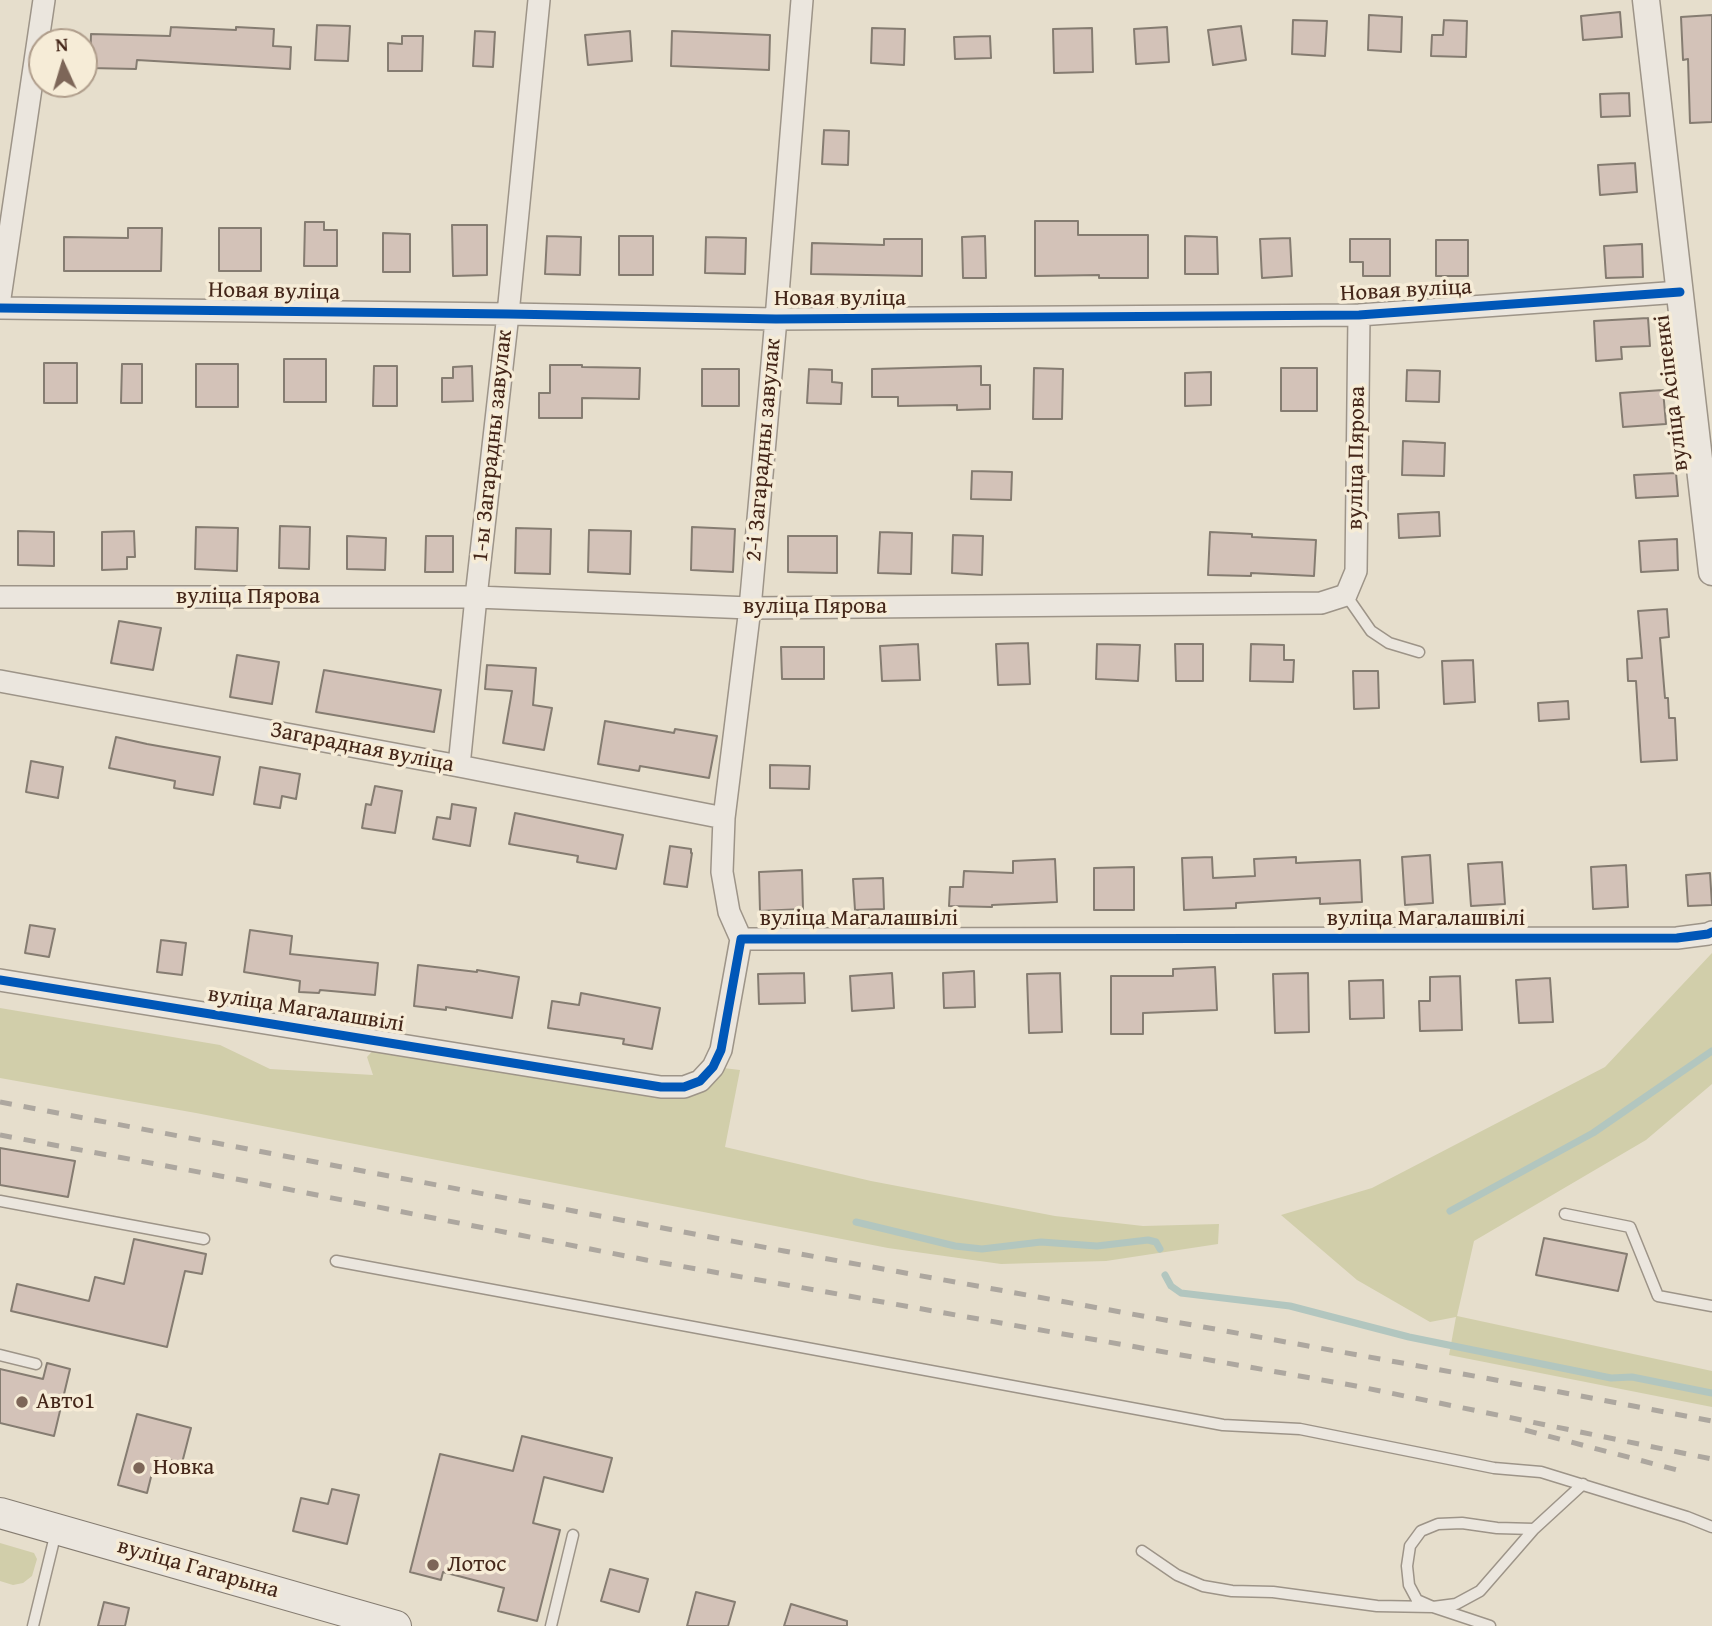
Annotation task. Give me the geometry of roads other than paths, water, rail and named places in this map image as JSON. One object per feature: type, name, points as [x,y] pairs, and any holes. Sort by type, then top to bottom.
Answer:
[{"type":"main road","name":"вуліца Гагарына","points":[[0,1513],[385,1624]]},
{"type":"street","points":[[0,298],[44,0]]},
{"type":"street","name":"1-ы Загарадны завулак","points":[[459,766],[539,0]]},
{"type":"street","name":"2-і Загарадны завулак","points":[[741,939],[729,912],[723,872],[724,818],[750,608],[802,0]]},
{"type":"street","name":"вуліца Асіпенкі","points":[[1646,0],[1712,572]]},
{"type":"street","name":"Новая вуліца","points":[[0,308],[776,319],[1359,315],[1680,292]]},
{"type":"street","name":"вуліца Пярова","points":[[0,597],[476,597],[750,608],[1321,603],[1346,595],[1356,571],[1359,315]]},
{"type":"street","name":"Загарадная вуліца","points":[[0,681],[724,818]]},
{"type":"street","name":"вуліца Магалашвілі","points":[[0,980],[661,1087],[684,1087],[700,1081],[713,1067],[721,1050],[741,939],[1677,938],[1712,932]]},
{"type":"lane","points":[[1346,595],[1371,631],[1389,643],[1419,652]]},
{"type":"lane","points":[[0,1201],[204,1239]]},
{"type":"lane","points":[[1565,1214],[1630,1227],[1658,1296],[1712,1306]]},
{"type":"lane","points":[[336,1261],[1223,1425],[1300,1429],[1494,1468],[1541,1472],[1712,1527]]},
{"type":"lane","points":[[0,1355],[36,1364]]},
{"type":"lane","points":[[1142,1551],[1177,1575],[1203,1586],[1232,1591],[1273,1592],[1377,1606],[1433,1607],[1456,1604],[1480,1591],[1534,1529],[1583,1484]]},
{"type":"lane","points":[[1490,1626],[1417,1600],[1409,1585],[1406,1566],[1410,1546],[1421,1531],[1438,1524],[1462,1523],[1534,1529]]},
{"type":"lane","points":[[33,1626],[57,1529]]},
{"type":"lane","points":[[551,1626],[573,1535]]},
{"type":"waterway","points":[[1450,1211],[1593,1133],[1712,1051]]},
{"type":"waterway","points":[[856,1222],[955,1246],[982,1249],[1041,1242],[1097,1246],[1148,1240],[1156,1242],[1160,1249]]},
{"type":"waterway","points":[[1165,1275],[1171,1286],[1181,1293],[1290,1306],[1409,1337],[1611,1378],[1632,1377],[1712,1393]]},
{"type":"railway","points":[[0,1102],[784,1251],[1712,1421]]},
{"type":"railway","points":[[0,1135],[646,1260],[1356,1386],[1712,1459]]},
{"type":"railway","points":[[1525,1430],[1681,1471]]},
{"type":"place","name":"Авто1","points":[[22,1402]]},
{"type":"place","name":"Новка","points":[[139,1468]]},
{"type":"place","name":"Лотос","points":[[433,1565]]}]
